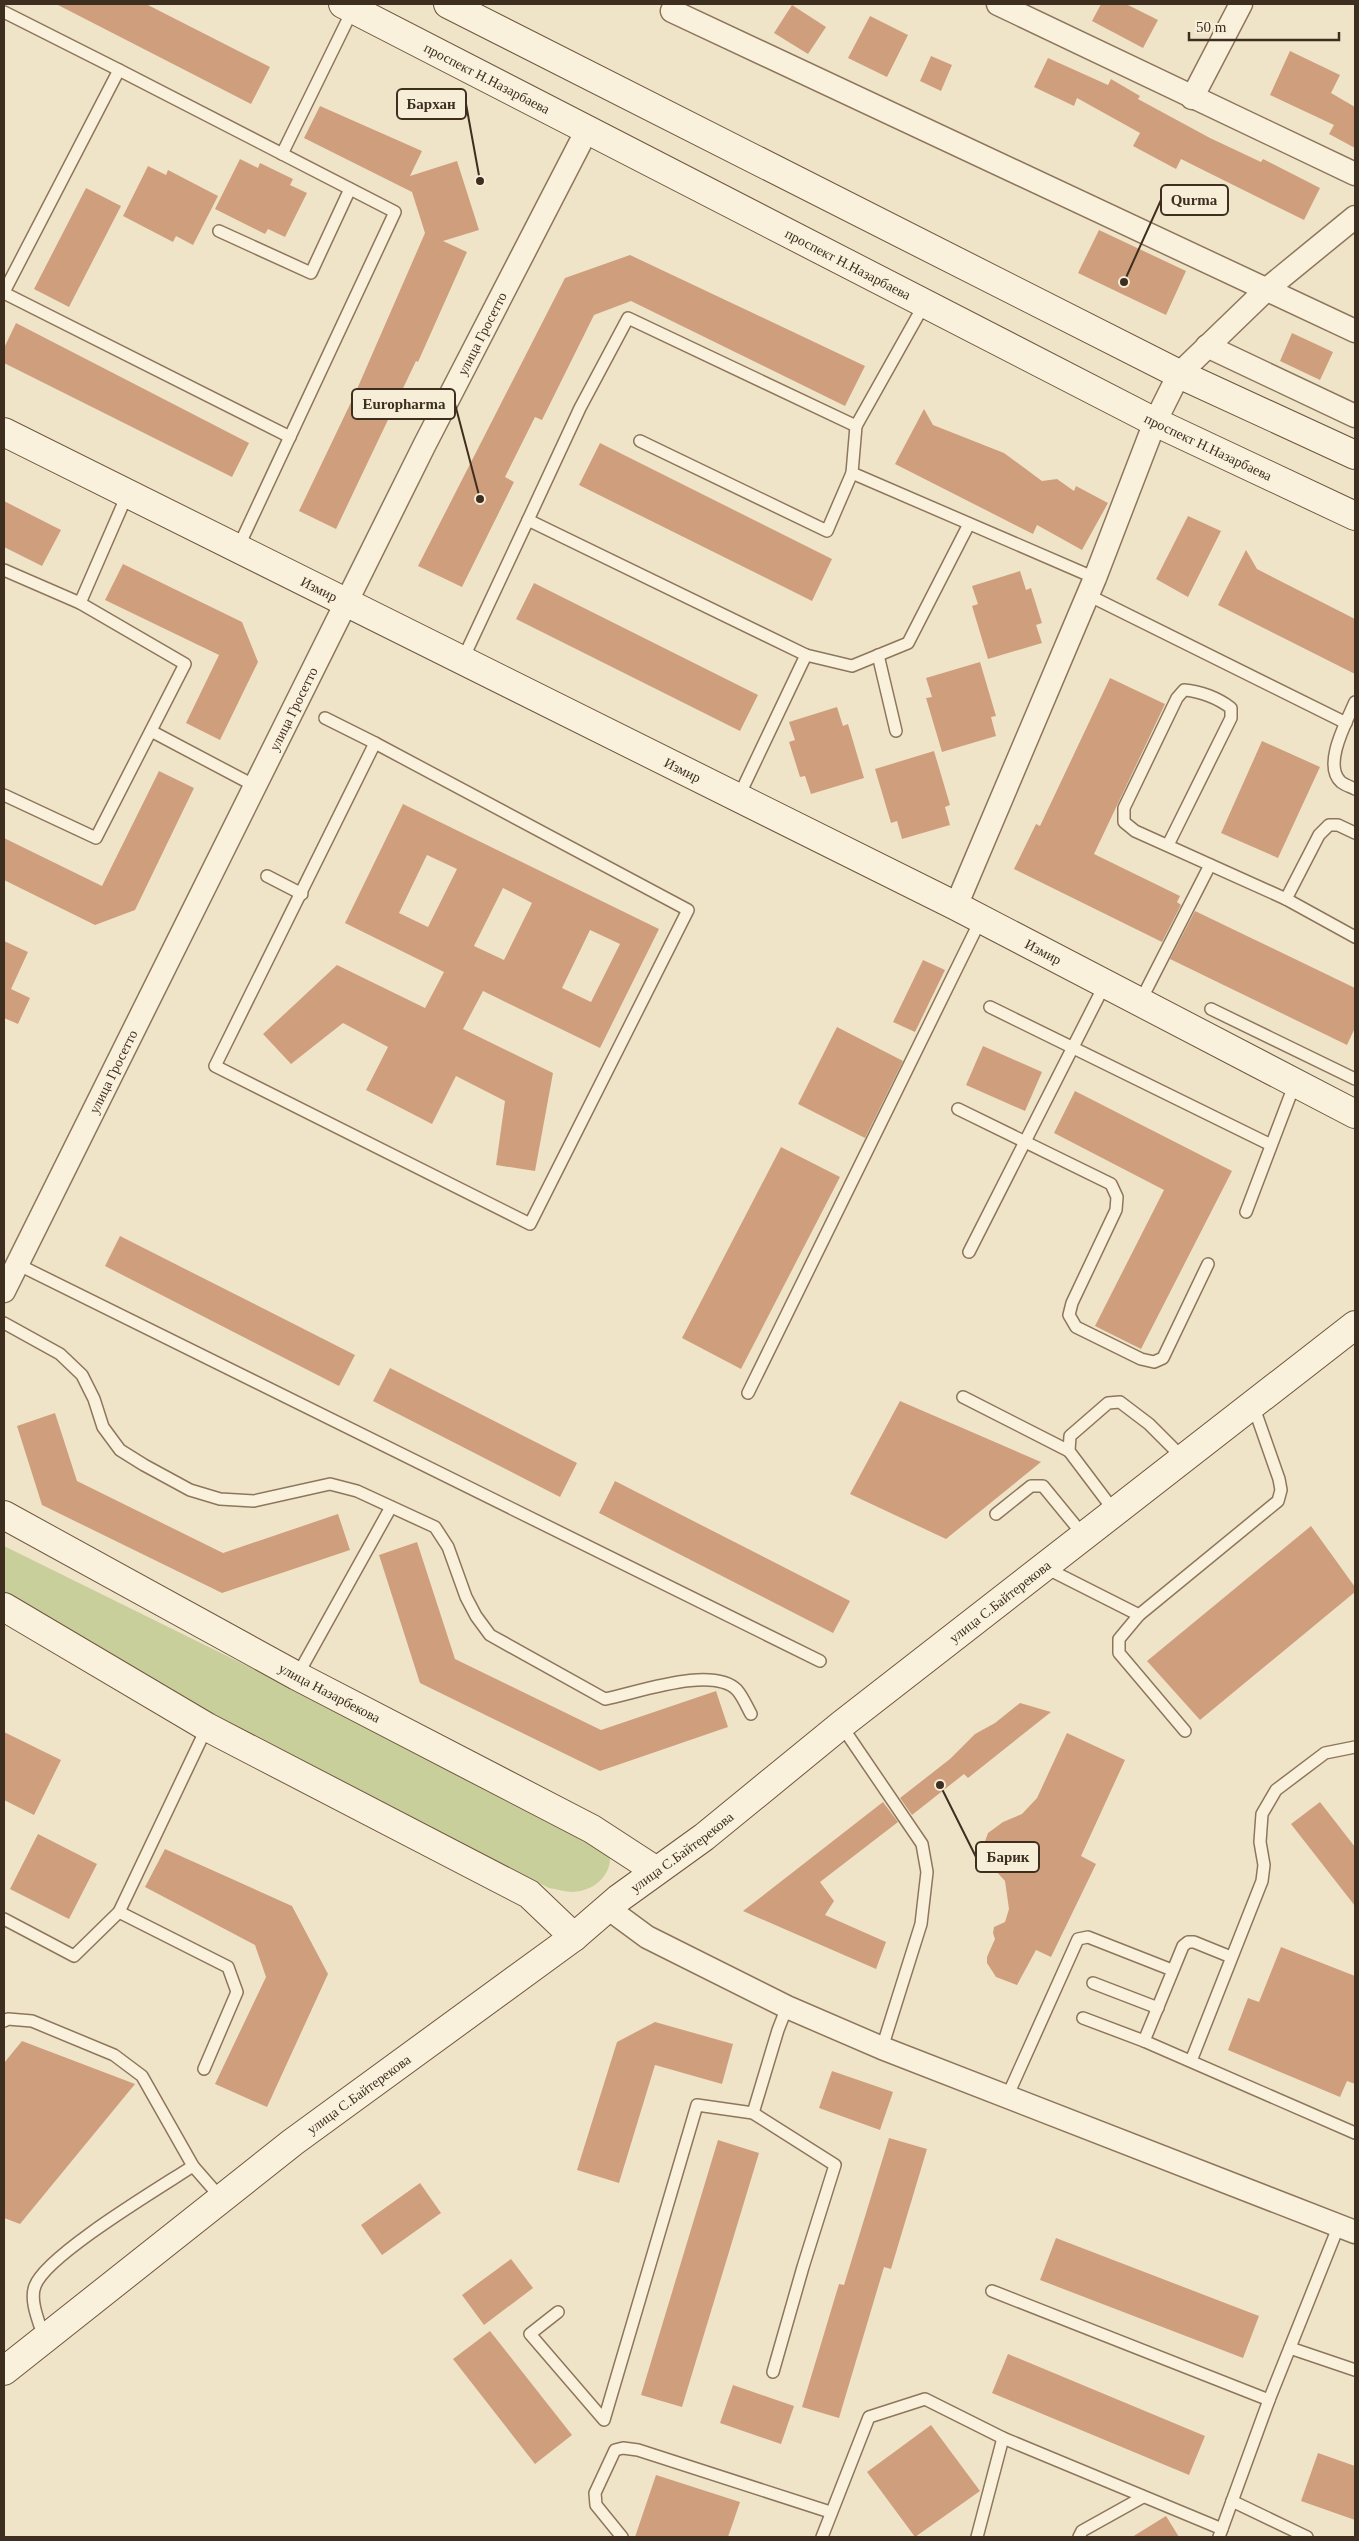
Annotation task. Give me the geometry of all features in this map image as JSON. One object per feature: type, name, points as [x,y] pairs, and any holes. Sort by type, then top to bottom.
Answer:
[{"type":"main road","points":[[448,4],[1179,374],[1355,455]]},
{"type":"main road","name":"проспект Н.Назарбаева","points":[[348,6],[1156,422],[1355,516]]},
{"type":"main road","name":"Измир","points":[[4,432],[237,550],[956,906],[1355,1114]]},
{"type":"main road","name":"улица С.Байтерекова","points":[[4,2371],[293,2142],[574,1938],[609,1909],[618,1899],[655,1870],[704,1837],[841,1725],[1355,1325]]},
{"type":"main road","name":"улица Назарбекова","points":[[4,1515],[296,1676],[592,1829],[655,1870]]},
{"type":"main road","points":[[4,1608],[207,1727],[528,1894],[574,1938]]},
{"type":"street","points":[[998,4],[1355,174]]},
{"type":"street","points":[[1192,98],[1241,4]]},
{"type":"street","points":[[672,11],[1355,331]]},
{"type":"street","name":"улица Гросетто","points":[[4,1291],[425,444],[588,128]]},
{"type":"street","points":[[956,906],[1091,587],[1156,422],[1179,374],[1267,289],[1355,217]]},
{"type":"street","points":[[1207,346],[1355,416]]},
{"type":"street","points":[[609,1909],[647,1938],[787,2008],[882,2048],[1347,2228]]},
{"type":"lane","points":[[282,154],[348,6]]},
{"type":"lane","points":[[4,12],[395,212],[237,550]]},
{"type":"lane","points":[[119,70],[4,292],[290,436]]},
{"type":"lane","points":[[219,231],[311,273],[350,189]]},
{"type":"lane","points":[[640,441],[827,530],[852,473],[856,426],[925,303]]},
{"type":"lane","points":[[462,661],[580,408],[628,318],[856,426]]},
{"type":"lane","points":[[852,473],[969,524],[1346,723]]},
{"type":"lane","points":[[80,603],[127,494]]},
{"type":"lane","points":[[528,520],[806,655],[852,666],[908,643],[969,524]]},
{"type":"lane","points":[[4,570],[80,603],[185,664],[96,838],[4,795]]},
{"type":"lane","points":[[738,798],[806,655]]},
{"type":"lane","points":[[878,655],[896,731]]},
{"type":"lane","points":[[1168,845],[1231,718],[1231,708],[1224,702],[1194,691],[1184,690],[1177,698],[1124,808],[1124,822],[1135,831],[1286,899],[1355,937]]},
{"type":"lane","points":[[1355,702],[1333,758],[1335,770],[1341,781],[1355,789]]},
{"type":"lane","points":[[326,718],[375,743],[688,910],[530,1224],[215,1066],[302,894],[375,743]]},
{"type":"lane","points":[[151,731],[255,786]]},
{"type":"lane","points":[[1286,899],[1319,835],[1329,825],[1338,825],[1355,833]]},
{"type":"lane","points":[[1140,1002],[1210,865]]},
{"type":"lane","points":[[267,876],[302,894]]},
{"type":"lane","points":[[748,1393],[981,919]]},
{"type":"lane","points":[[969,1252],[1105,984]]},
{"type":"lane","points":[[990,1007],[1271,1146]]},
{"type":"lane","points":[[1211,1009],[1355,1079]]},
{"type":"lane","points":[[1246,1212],[1295,1083]]},
{"type":"lane","points":[[958,1109],[1111,1184],[1117,1197],[1116,1210],[1072,1303],[1069,1315],[1076,1327],[1141,1359],[1154,1362],[1163,1358],[1208,1264]]},
{"type":"lane","points":[[17,1264],[820,1661]]},
{"type":"lane","points":[[4,1323],[60,1354],[82,1375],[94,1399],[103,1427],[120,1450],[190,1490],[220,1499],[254,1501],[330,1484],[357,1491],[435,1527],[448,1547],[476,1616],[490,1635],[520,1653],[605,1699],[685,1680],[718,1680],[736,1690],[751,1714]]},
{"type":"lane","points":[[963,1397],[1069,1451],[1115,1512]]},
{"type":"lane","points":[[1069,1451],[1070,1436],[1108,1403],[1120,1402],[1148,1424],[1184,1459]]},
{"type":"lane","points":[[1185,1731],[1119,1653],[1119,1639],[1139,1615],[1278,1501],[1281,1490],[1279,1479],[1253,1405]]},
{"type":"lane","points":[[996,1514],[1031,1486],[1043,1486],[1084,1536]]},
{"type":"lane","points":[[296,1676],[391,1507]]},
{"type":"lane","points":[[1044,1567],[1139,1615]]},
{"type":"lane","points":[[841,1725],[922,1844],[928,1872],[920,1924],[882,2048]]},
{"type":"lane","points":[[4,1919],[74,1956],[119,1912],[207,1727]]},
{"type":"lane","points":[[1191,2061],[1262,1882],[1264,1866],[1260,1842],[1262,1814],[1276,1790],[1325,1753],[1355,1747]]},
{"type":"lane","points":[[119,1912],[228,1967],[237,1992],[204,2069]]},
{"type":"lane","points":[[1007,2097],[1078,1940],[1088,1937],[1172,1970]]},
{"type":"lane","points":[[1144,2041],[1183,1946],[1188,1942],[1194,1942],[1231,1957]]},
{"type":"lane","points":[[1093,1983],[1158,2008]]},
{"type":"lane","points":[[753,2113],[778,2030],[787,2008]]},
{"type":"lane","points":[[4,2021],[8,2018],[32,2020],[114,2055],[142,2076],[193,2166],[221,2198]]},
{"type":"lane","points":[[1083,2018],[1144,2041],[1355,2133]]},
{"type":"lane","points":[[558,2312],[530,2334],[604,2420],[697,2105],[753,2113],[836,2165],[802,2267],[773,2372]]},
{"type":"lane","points":[[44,2338],[34,2301],[35,2286],[48,2266],[84,2238],[193,2166]]},
{"type":"lane","points":[[822,2537],[830,2512],[869,2417],[926,2399],[1003,2438],[1143,2497],[1221,2533],[1269,2400],[1290,2348],[1347,2228]]},
{"type":"lane","points":[[992,2291],[1269,2400]]},
{"type":"lane","points":[[1290,2348],[1355,2370]]},
{"type":"lane","points":[[977,2537],[1003,2438]]},
{"type":"lane","points":[[622,2537],[596,2505],[595,2493],[615,2450],[623,2448],[638,2450],[830,2512]]},
{"type":"lane","points":[[1079,2537],[1082,2531],[1143,2497]]},
{"type":"lane","points":[[1232,2501],[1307,2537]]},
{"type":"green space","points":[[4,1546],[606,1843],[610,1861],[608,1869],[598,1882],[582,1891],[570,1892],[549,1888],[4,1610]]},
{"type":"building","points":[[56,4],[146,4],[270,67],[251,104]]},
{"type":"building","points":[[1101,4],[1126,4],[1158,20],[1143,48],[1092,21]]},
{"type":"building","points":[[792,5],[826,27],[808,54],[774,33]]},
{"type":"building","points":[[870,16],[908,35],[887,77],[848,58]]},
{"type":"building","points":[[1290,51],[1340,75],[1331,93],[1355,107],[1355,148],[1329,134],[1334,125],[1270,95]]},
{"type":"building","points":[[931,56],[952,65],[941,91],[920,81]]},
{"type":"building","points":[[1048,58],[1108,85],[1111,79],[1140,96],[1138,99],[1210,138],[1261,162],[1263,159],[1320,188],[1304,220],[1181,159],[1176,169],[1133,146],[1140,133],[1077,98],[1074,106],[1034,87]]},
{"type":"building","points":[[320,106],[422,151],[410,176],[457,161],[479,230],[443,241],[467,252],[418,362],[416,361],[336,529],[299,511],[354,396],[425,233],[412,192],[304,138]]},
{"type":"building","points":[[240,159],[258,168],[260,163],[293,179],[290,185],[307,193],[285,237],[268,229],[265,234],[215,209]]},
{"type":"building","points":[[148,166],[166,175],[168,170],[218,196],[193,245],[176,236],[173,242],[123,216]]},
{"type":"building","points":[[86,188],[121,206],[69,307],[34,289]]},
{"type":"building","points":[[1099,230],[1186,271],[1166,315],[1078,273]]},
{"type":"building","points":[[630,255],[865,366],[845,406],[631,301],[594,315],[542,420],[535,417],[505,477],[514,482],[462,587],[418,566],[565,278]]},
{"type":"building","points":[[16,323],[249,443],[232,477],[4,363],[4,348]]},
{"type":"building","points":[[1292,333],[1333,352],[1320,380],[1280,361]]},
{"type":"building","points":[[924,409],[933,425],[1004,453],[1042,481],[1057,479],[1074,491],[1076,486],[1108,503],[1082,550],[1037,525],[1033,534],[895,464]]},
{"type":"building","points":[[600,443],[832,559],[812,601],[579,485]]},
{"type":"building","points":[[4,501],[61,530],[42,566],[4,547]]},
{"type":"building","points":[[1188,516],[1221,531],[1188,597],[1156,579]]},
{"type":"building","points":[[1246,550],[1257,569],[1355,619],[1355,674],[1218,605]]},
{"type":"building","points":[[123,564],[242,622],[258,662],[220,740],[186,723],[219,655],[105,600]]},
{"type":"building","points":[[1020,571],[1026,590],[1031,588],[1042,623],[1036,625],[1042,643],[988,659],[972,606],[978,604],[972,586]]},
{"type":"building","points":[[534,583],[758,695],[740,731],[516,619]]},
{"type":"building","points":[[980,662],[996,716],[991,717],[996,736],[942,752],[926,698],[932,697],[926,678]]},
{"type":"building","points":[[1110,678],[1165,704],[1094,854],[1180,896],[1177,902],[1181,905],[1162,942],[1014,869],[1036,824],[1040,826]]},
{"type":"building","points":[[837,707],[843,726],[848,724],[864,778],[811,794],[805,776],[800,777],[789,742],[795,740],[789,722]]},
{"type":"building","points":[[1262,741],[1320,767],[1278,858],[1221,833]]},
{"type":"building","points":[[934,751],[950,805],[945,807],[950,825],[902,839],[897,821],[891,823],[875,769]]},
{"type":"building","points":[[159,771],[194,788],[135,910],[95,925],[4,880],[4,838],[102,886]]},
{"type":"building","points":[[403,804],[659,929],[600,1048],[483,991],[463,1029],[553,1073],[535,1171],[496,1165],[505,1101],[456,1076],[432,1124],[366,1090],[388,1047],[343,1023],[291,1064],[263,1034],[337,965],[425,1008],[444,972],[345,923]],"holes":[[[427,855],[457,869],[428,927],[399,913]],[[503,888],[532,903],[504,960],[474,946]],[[590,930],[620,944],[591,1002],[562,988]]]},
{"type":"building","points":[[1195,911],[1355,988],[1355,1028],[1347,1045],[1170,959]]},
{"type":"building","points":[[4,941],[28,952],[11,989],[30,998],[18,1024],[4,1018]]},
{"type":"building","points":[[923,960],[945,970],[915,1032],[893,1022]]},
{"type":"building","points":[[837,1027],[903,1061],[865,1138],[798,1104]]},
{"type":"building","points":[[983,1046],[1042,1072],[1025,1111],[966,1085]]},
{"type":"building","points":[[1075,1091],[1232,1171],[1141,1349],[1095,1326],[1164,1190],[1054,1133]]},
{"type":"building","points":[[781,1147],[840,1177],[741,1369],[682,1338]]},
{"type":"building","points":[[120,1236],[355,1355],[339,1386],[105,1266]]},
{"type":"building","points":[[390,1368],[577,1463],[560,1497],[373,1401]]},
{"type":"building","points":[[900,1401],[1041,1462],[946,1539],[850,1494]]},
{"type":"building","points":[[55,1413],[77,1481],[223,1553],[338,1514],[350,1550],[222,1593],[42,1505],[17,1426]]},
{"type":"building","points":[[615,1481],[850,1601],[833,1633],[599,1513]]},
{"type":"building","points":[[1311,1526],[1355,1587],[1355,1592],[1200,1720],[1147,1661]]},
{"type":"building","points":[[417,1542],[455,1659],[601,1730],[716,1691],[728,1727],[600,1771],[420,1683],[379,1555]]},
{"type":"building","points":[[1020,1703],[1051,1712],[968,1778],[964,1774],[912,1815],[900,1798],[950,1759],[975,1734],[995,1723]]},
{"type":"building","points":[[4,1732],[61,1760],[34,1815],[4,1800]]},
{"type":"building","points":[[1067,1733],[1125,1760],[1081,1856],[1096,1864],[1051,1957],[1036,1950],[1017,1985],[996,1977],[987,1963],[987,1957],[995,1939],[994,1927],[1005,1922],[1009,1909],[1005,1881],[986,1860],[984,1844],[988,1833],[1003,1822],[1022,1814],[1037,1798]]},
{"type":"building","points":[[883,1802],[898,1822],[820,1882],[834,1901],[825,1915],[886,1942],[876,1969],[743,1911]]},
{"type":"building","points":[[1320,1802],[1355,1847],[1355,1906],[1291,1824]]},
{"type":"building","points":[[38,1834],[97,1864],[69,1919],[10,1889]]},
{"type":"building","points":[[165,1849],[292,1906],[328,1974],[267,2107],[215,2084],[266,1977],[255,1945],[145,1887]]},
{"type":"building","points":[[1281,1947],[1355,1976],[1355,2084],[1347,2081],[1340,2097],[1228,2050],[1248,1998],[1259,2002]]},
{"type":"building","points":[[655,2022],[733,2044],[722,2084],[655,2065],[619,2183],[577,2170],[617,2042]]},
{"type":"building","points":[[22,2041],[135,2084],[20,2224],[4,2218],[4,2063]]},
{"type":"building","points":[[832,2071],[893,2092],[880,2130],[819,2108]]},
{"type":"building","points":[[889,2138],[927,2149],[891,2269],[884,2267],[839,2418],[802,2407],[839,2284],[844,2285]]},
{"type":"building","points":[[718,2140],[759,2153],[682,2407],[641,2395]]},
{"type":"building","points":[[420,2183],[441,2213],[382,2255],[361,2225]]},
{"type":"building","points":[[1056,2238],[1259,2316],[1243,2358],[1040,2280]]},
{"type":"building","points":[[511,2259],[533,2288],[484,2325],[462,2295]]},
{"type":"building","points":[[490,2331],[572,2435],[535,2464],[453,2359]]},
{"type":"building","points":[[1008,2354],[1205,2436],[1189,2475],[992,2393]]},
{"type":"building","points":[[733,2385],[794,2406],[781,2444],[720,2423]]},
{"type":"building","points":[[931,2425],[980,2491],[915,2537],[867,2472]]},
{"type":"building","points":[[1318,2453],[1355,2466],[1355,2520],[1301,2501]]},
{"type":"building","points":[[656,2475],[740,2502],[728,2537],[635,2537]]},
{"type":"building","points":[[1166,2516],[1179,2537],[1132,2537]]},
{"type":"place","name":"Бархан","points":[[480,181]]},
{"type":"place","name":"Qurma","points":[[1124,282]]},
{"type":"place","name":"Europharma","points":[[480,499]]},
{"type":"place","name":"Барик","points":[[940,1785]]}]
